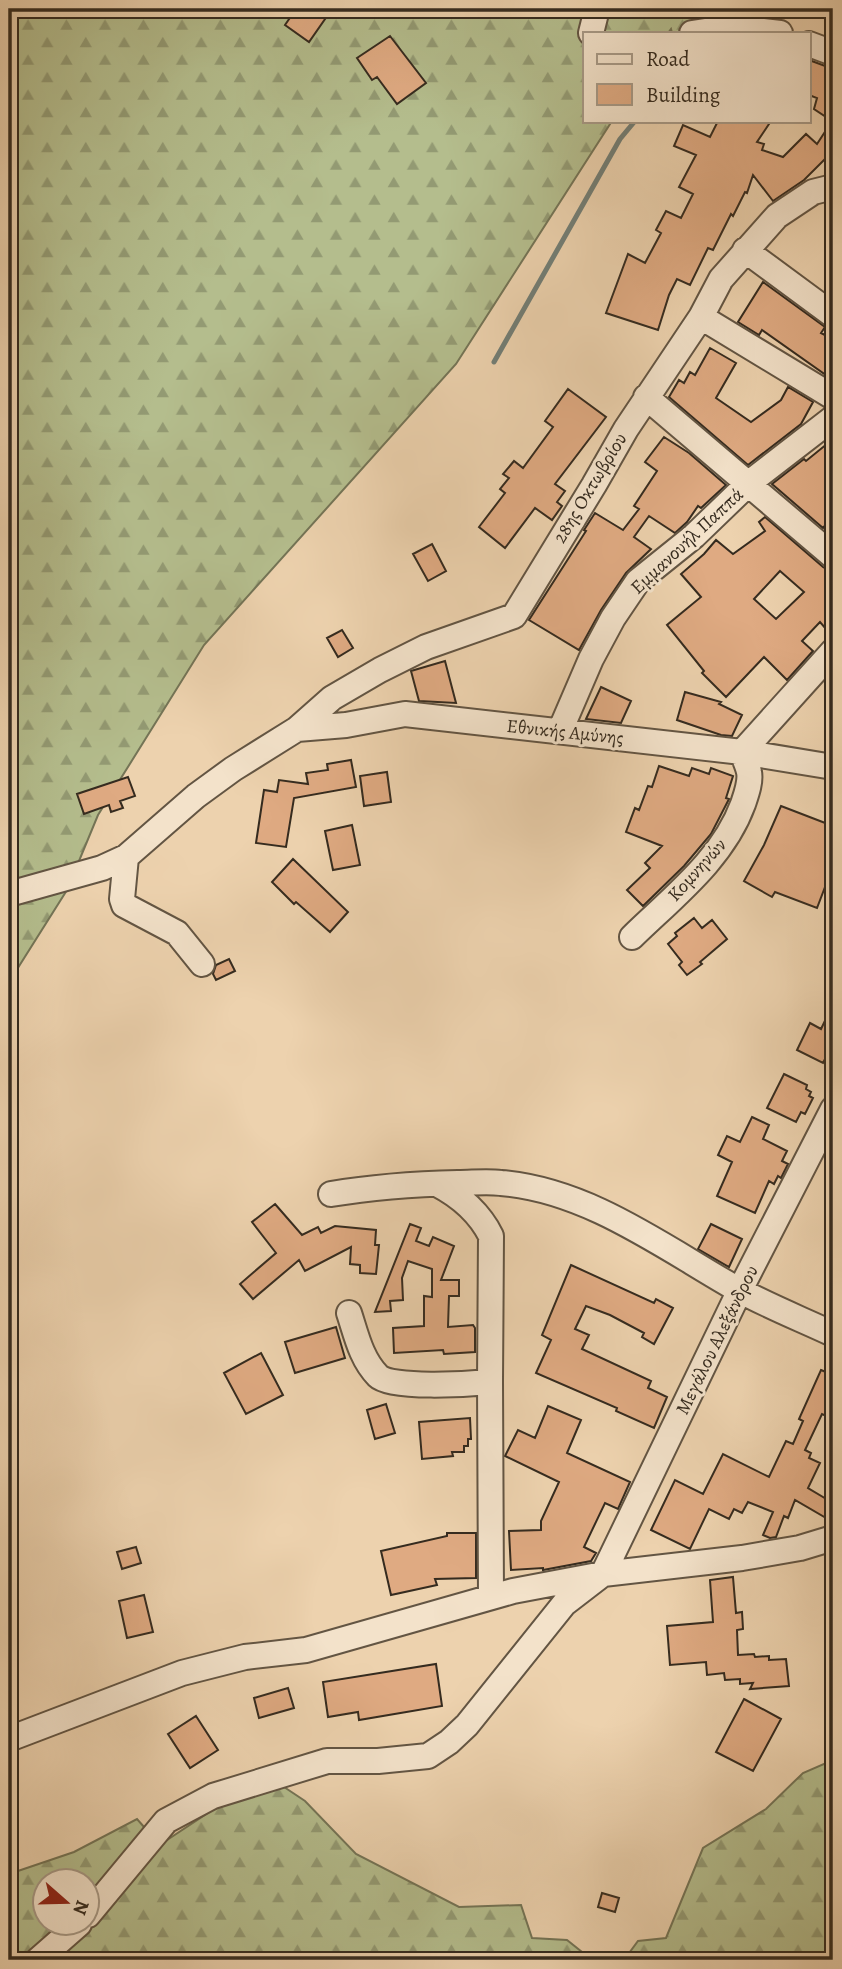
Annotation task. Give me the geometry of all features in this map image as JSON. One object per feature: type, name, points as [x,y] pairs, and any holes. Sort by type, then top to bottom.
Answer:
[{"type":"street","points":[[591,32],[597,9]]},
{"type":"street","points":[[698,32],[731,27],[772,32]]},
{"type":"street","points":[[810,44],[833,53]]},
{"type":"street","name":"28ης Οκτωβρίου","points":[[9,894],[102,868],[126,857],[196,796],[297,729],[332,698],[426,647],[514,615],[646,397],[701,317],[721,279],[777,216],[813,192],[833,187]]},
{"type":"street","points":[[745,250],[833,315]]},
{"type":"street","points":[[701,317],[833,397]]},
{"type":"street","points":[[646,397],[833,556]]},
{"type":"street","name":"Εμμανουήλ Παππά","points":[[560,731],[613,618],[638,582],[694,536],[749,483],[833,418]]},
{"type":"street","points":[[741,752],[833,651]]},
{"type":"street","name":"Εθνικής Αμύνης","points":[[297,729],[346,725],[405,714],[741,752],[833,767]]},
{"type":"street","name":"Κομνηνών","points":[[632,937],[685,886],[734,828],[746,796],[750,775],[741,752]]},
{"type":"street","points":[[126,857],[122,898],[124,905],[177,933],[202,964]]},
{"type":"street","name":"Μεγάλου Αλεξάνδρου","points":[[603,1574],[740,1290],[833,1109]]},
{"type":"street","points":[[436,1183],[456,1194],[484,1220],[491,1236],[491,1597]]},
{"type":"street","points":[[331,1194],[383,1185],[436,1183],[501,1183],[541,1191],[579,1202],[614,1218],[740,1290],[833,1334]]},
{"type":"street","points":[[349,1312],[363,1355],[380,1378],[392,1383],[408,1384],[490,1382]]},
{"type":"street","points":[[9,1739],[182,1673],[245,1657],[306,1650],[491,1597],[603,1574],[742,1559],[800,1548],[833,1538]]},
{"type":"street","points":[[102,1898],[166,1821],[213,1796],[327,1761],[428,1756],[439,1749],[467,1725],[564,1604],[603,1574]]},
{"type":"street","points":[[38,1960],[62,1938]]},
{"type":"green space","points":[[9,9],[766,9],[747,32],[672,32],[671,29],[669,32],[583,32],[583,122],[611,122],[456,364],[204,645],[98,815],[67,890],[9,982]]},
{"type":"green space","points":[[833,1760],[833,1960],[624,1960],[638,1941],[666,1938],[703,1848],[766,1809],[803,1773]]},
{"type":"green space","points":[[281,1785],[305,1801],[356,1854],[459,1907],[521,1905],[532,1938],[567,1940],[592,1960],[9,1960],[9,1874],[74,1852],[137,1819],[152,1836],[152,1850],[214,1809]]},
{"type":"building","points":[[296,9],[332,9],[309,42],[285,25]]},
{"type":"building","points":[[390,36],[426,83],[397,104],[377,77],[372,80],[357,58]]},
{"type":"building","points":[[810,60],[828,67],[833,83],[833,151],[804,180],[773,201],[753,175],[747,193],[745,192],[733,216],[731,214],[713,250],[708,248],[690,285],[677,279],[658,330],[606,313],[628,254],[645,263],[661,233],[656,230],[666,211],[681,218],[693,194],[679,187],[696,155],[674,146],[683,125],[710,137],[718,122],[770,122],[757,142],[764,144],[762,150],[783,157],[806,134],[817,144],[832,121],[814,109],[817,98],[810,95]]},
{"type":"building","points":[[763,282],[825,327],[821,333],[833,339],[833,380],[762,330],[759,335],[738,322]]},
{"type":"building","points":[[710,348],[736,363],[716,398],[751,422],[781,400],[788,387],[813,402],[801,424],[748,465],[669,397],[679,380],[684,383],[690,372],[695,375]]},
{"type":"building","points":[[568,389],[606,417],[555,484],[565,491],[557,502],[562,506],[552,520],[535,508],[505,548],[479,527],[505,493],[500,489],[509,478],[503,474],[514,461],[523,468],[553,427],[545,421]]},
{"type":"building","points":[[664,437],[689,453],[726,485],[701,508],[698,506],[675,533],[649,516],[634,537],[651,549],[626,573],[579,650],[529,620],[595,513],[623,530],[639,509],[634,506],[657,471],[645,462]]},
{"type":"building","points":[[833,439],[833,516],[823,528],[772,484]]},
{"type":"building","points":[[765,517],[833,573],[833,637],[820,622],[802,641],[813,651],[787,680],[764,657],[726,697],[702,673],[704,671],[667,625],[701,597],[681,574],[716,540],[733,554],[765,531],[759,522]],"holes":[[[780,571],[804,592],[776,619],[754,599]]]},
{"type":"building","points":[[432,544],[446,571],[428,581],[413,554]]},
{"type":"building","points":[[342,630],[353,648],[338,657],[327,638]]},
{"type":"building","points":[[445,661],[456,703],[419,701],[411,671]]},
{"type":"building","points":[[601,687],[631,701],[621,723],[586,719]]},
{"type":"building","points":[[685,692],[721,702],[719,704],[742,715],[732,736],[721,735],[677,720]]},
{"type":"building","points":[[351,760],[356,787],[294,798],[286,847],[256,843],[264,790],[277,792],[279,780],[308,784],[306,773],[328,770],[327,764]]},
{"type":"building","points":[[659,766],[689,776],[692,768],[709,774],[711,768],[733,776],[726,798],[729,799],[711,834],[684,866],[643,906],[627,890],[650,868],[645,863],[662,846],[626,832],[635,808],[639,810],[648,786],[652,787]]},
{"type":"building","points":[[387,772],[391,802],[364,806],[360,776]]},
{"type":"building","points":[[128,777],[135,796],[120,801],[123,808],[111,812],[109,805],[84,814],[77,794]]},
{"type":"building","points":[[781,806],[833,826],[833,866],[817,908],[775,892],[772,897],[744,881]]},
{"type":"building","points":[[352,825],[360,865],[333,870],[325,831]]},
{"type":"building","points":[[293,859],[348,912],[330,932],[296,902],[294,904],[272,882]]},
{"type":"building","points":[[694,918],[702,928],[712,920],[727,939],[687,975],[679,965],[682,962],[668,944],[677,936],[675,933]]},
{"type":"building","points":[[229,959],[235,971],[216,980],[213,974],[216,965]]},
{"type":"building","points":[[833,1004],[833,1060],[826,1057],[823,1063],[797,1050],[810,1023],[821,1029]]},
{"type":"building","points":[[784,1074],[807,1085],[806,1089],[811,1092],[809,1096],[813,1098],[805,1114],[801,1112],[796,1122],[767,1108]]},
{"type":"building","points":[[752,1117],[769,1125],[763,1139],[787,1151],[782,1161],[788,1164],[781,1178],[778,1176],[774,1184],[769,1181],[755,1213],[717,1196],[732,1162],[718,1155],[727,1136],[740,1142]]},
{"type":"building","points":[[275,1204],[302,1235],[318,1227],[321,1233],[335,1226],[376,1230],[375,1245],[379,1245],[376,1274],[360,1273],[360,1265],[350,1264],[351,1247],[305,1271],[299,1260],[253,1299],[240,1284],[276,1253],[252,1222]]},
{"type":"building","points":[[410,1224],[421,1228],[416,1241],[429,1246],[433,1237],[454,1246],[441,1280],[459,1280],[459,1296],[449,1296],[448,1327],[473,1325],[475,1352],[444,1354],[443,1350],[394,1353],[393,1328],[424,1326],[424,1296],[432,1297],[432,1269],[408,1261],[402,1278],[403,1300],[390,1301],[391,1311],[375,1312]]},
{"type":"building","points":[[711,1224],[742,1239],[729,1267],[698,1249]]},
{"type":"building","points":[[571,1265],[654,1303],[656,1299],[673,1308],[654,1344],[642,1337],[644,1333],[586,1306],[575,1329],[589,1335],[582,1349],[651,1381],[648,1388],[667,1397],[654,1428],[616,1411],[617,1408],[536,1373],[551,1340],[542,1335]]},
{"type":"building","points":[[336,1327],[345,1358],[295,1373],[285,1342]]},
{"type":"building","points":[[261,1353],[283,1395],[246,1414],[224,1373]]},
{"type":"building","points":[[821,1370],[833,1375],[833,1419],[822,1414],[805,1450],[811,1453],[809,1458],[820,1463],[808,1488],[833,1503],[833,1522],[795,1500],[788,1518],[784,1516],[776,1537],[770,1538],[763,1535],[773,1512],[748,1502],[742,1513],[734,1509],[729,1519],[709,1509],[690,1549],[651,1530],[675,1480],[703,1494],[723,1454],[769,1477],[786,1441],[793,1444],[803,1421],[799,1419]]},
{"type":"building","points":[[386,1404],[395,1433],[375,1439],[367,1410]]},
{"type":"building","points":[[548,1406],[581,1420],[567,1453],[630,1482],[618,1509],[605,1503],[584,1547],[596,1553],[591,1561],[543,1570],[511,1570],[509,1531],[541,1530],[541,1521],[559,1482],[505,1456],[518,1430],[535,1438]]},
{"type":"building","points":[[470,1418],[471,1439],[468,1439],[468,1446],[464,1446],[464,1452],[452,1452],[453,1456],[422,1459],[419,1422]]},
{"type":"building","points":[[447,1533],[476,1533],[476,1578],[435,1579],[437,1585],[391,1595],[381,1551],[447,1536]]},
{"type":"building","points":[[136,1547],[141,1563],[122,1569],[117,1552]]},
{"type":"building","points":[[733,1577],[736,1613],[742,1612],[743,1629],[737,1630],[738,1655],[769,1656],[769,1660],[786,1659],[789,1686],[750,1689],[753,1683],[740,1684],[740,1679],[725,1680],[724,1673],[707,1675],[706,1662],[670,1665],[667,1626],[713,1622],[710,1580]]},
{"type":"building","points":[[144,1595],[153,1632],[127,1638],[119,1601]]},
{"type":"building","points":[[436,1664],[442,1706],[359,1720],[358,1712],[328,1717],[323,1682]]},
{"type":"building","points":[[288,1688],[294,1708],[259,1718],[254,1698]]},
{"type":"building","points":[[744,1699],[781,1719],[753,1771],[716,1752]]},
{"type":"building","points":[[196,1716],[218,1750],[190,1768],[168,1734]]},
{"type":"building","points":[[602,1893],[619,1898],[615,1912],[598,1907]]},
{"type":"waterway","points":[[715,20],[723,9]]},
{"type":"waterway","points":[[494,362],[620,139],[634,122]]}]
